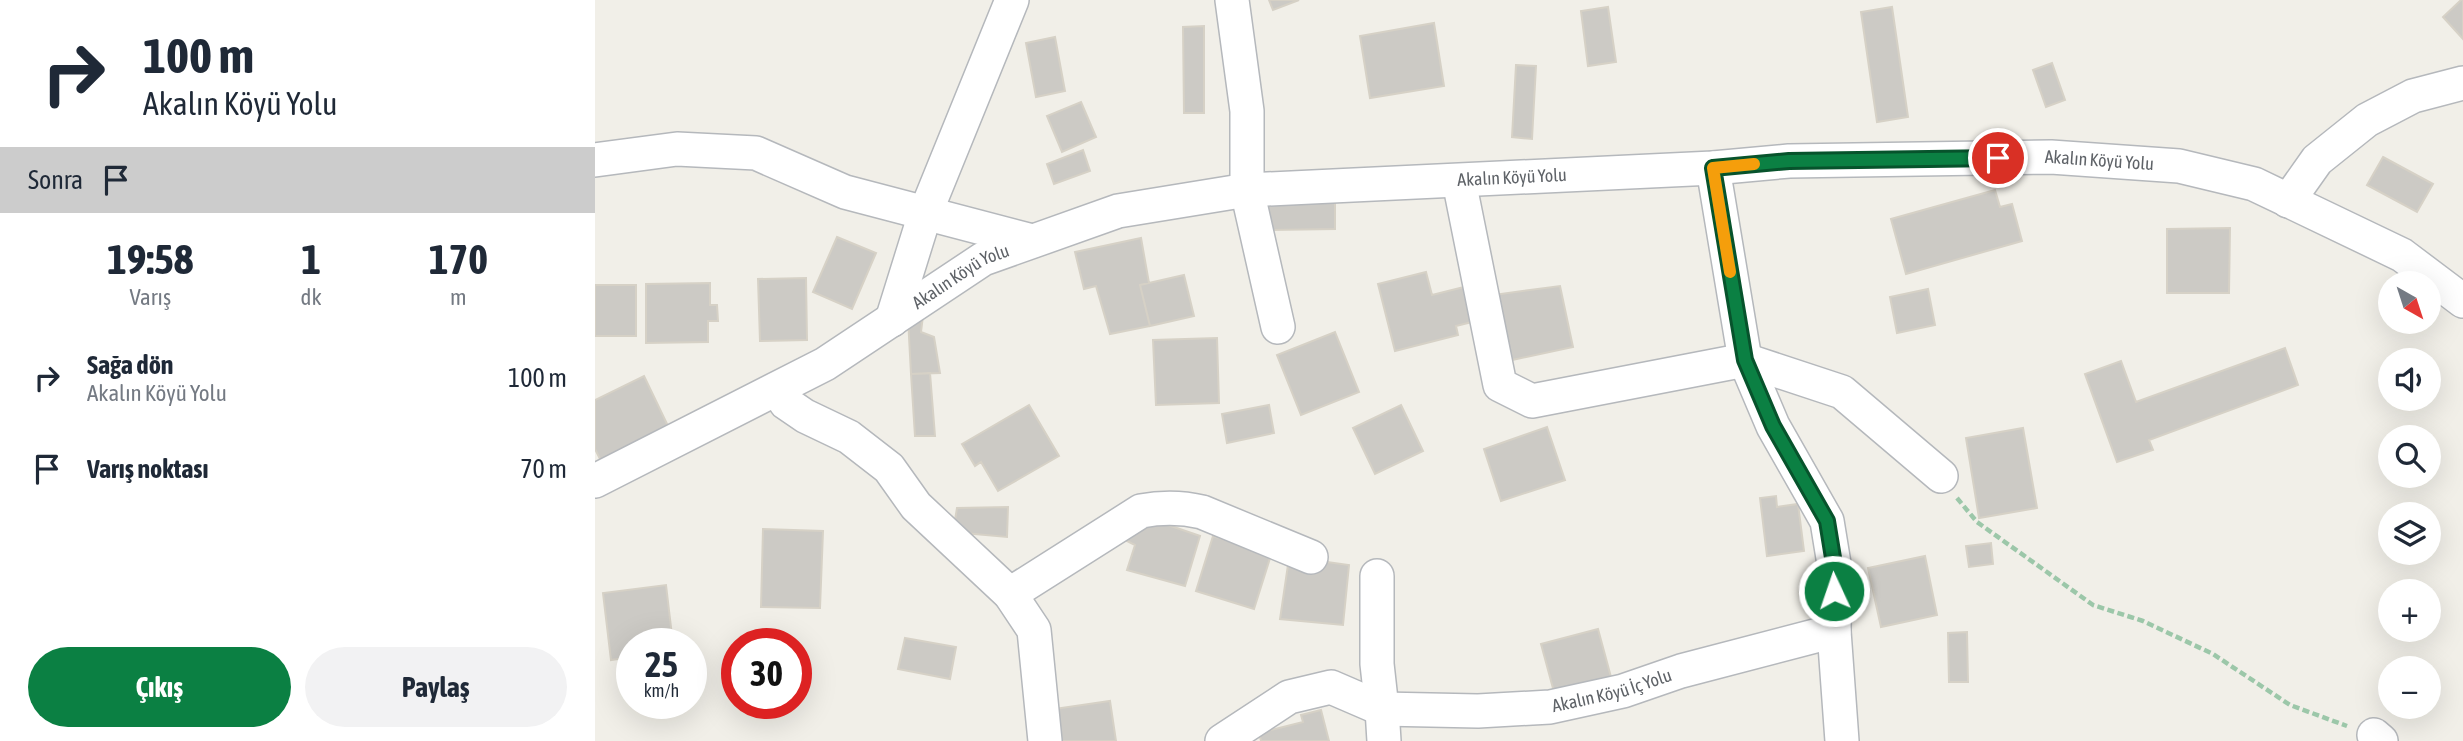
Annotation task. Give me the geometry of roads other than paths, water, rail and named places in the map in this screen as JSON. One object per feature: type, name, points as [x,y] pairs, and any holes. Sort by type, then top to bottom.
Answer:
[{"type":"street","points":[[892,320],[925,214],[1012,0]]},
{"type":"street","points":[[1232,0],[1247,111],[1247,190],[1277,327]]},
{"type":"street","points":[[2288,201],[2316,160],[2367,120],[2413,96],[2463,83]]},
{"type":"street","points":[[595,160],[677,149],[756,153],[845,192],[1032,241]]},
{"type":"street","name":"Akalın Köyü Yolu","points":[[595,481],[825,364],[983,259],[1118,211],[1247,190],[1713,168],[1789,161],[2051,158],[2179,166],[2254,184],[2402,256],[2463,301]]},
{"type":"street","points":[[1713,168],[1745,360],[1773,426],[1827,521],[1835,570],[1834,631],[1842,741]]},
{"type":"street","points":[[1459,181],[1500,386],[1532,401],[1745,360],[1842,392],[1941,476]]},
{"type":"street","points":[[777,389],[786,403],[804,416],[849,438],[889,468],[916,506],[1010,594],[1034,630],[1045,741]]},
{"type":"street","points":[[1010,594],[1131,516],[1156,508],[1202,512],[1311,557]]},
{"type":"street","points":[[1377,576],[1377,664],[1383,725]]},
{"type":"street","name":"Akalın Köyü İç Yolu","points":[[1222,741],[1289,696],[1331,687],[1383,725],[1478,711],[1550,707],[1623,691],[1681,670],[1834,631]]}]
